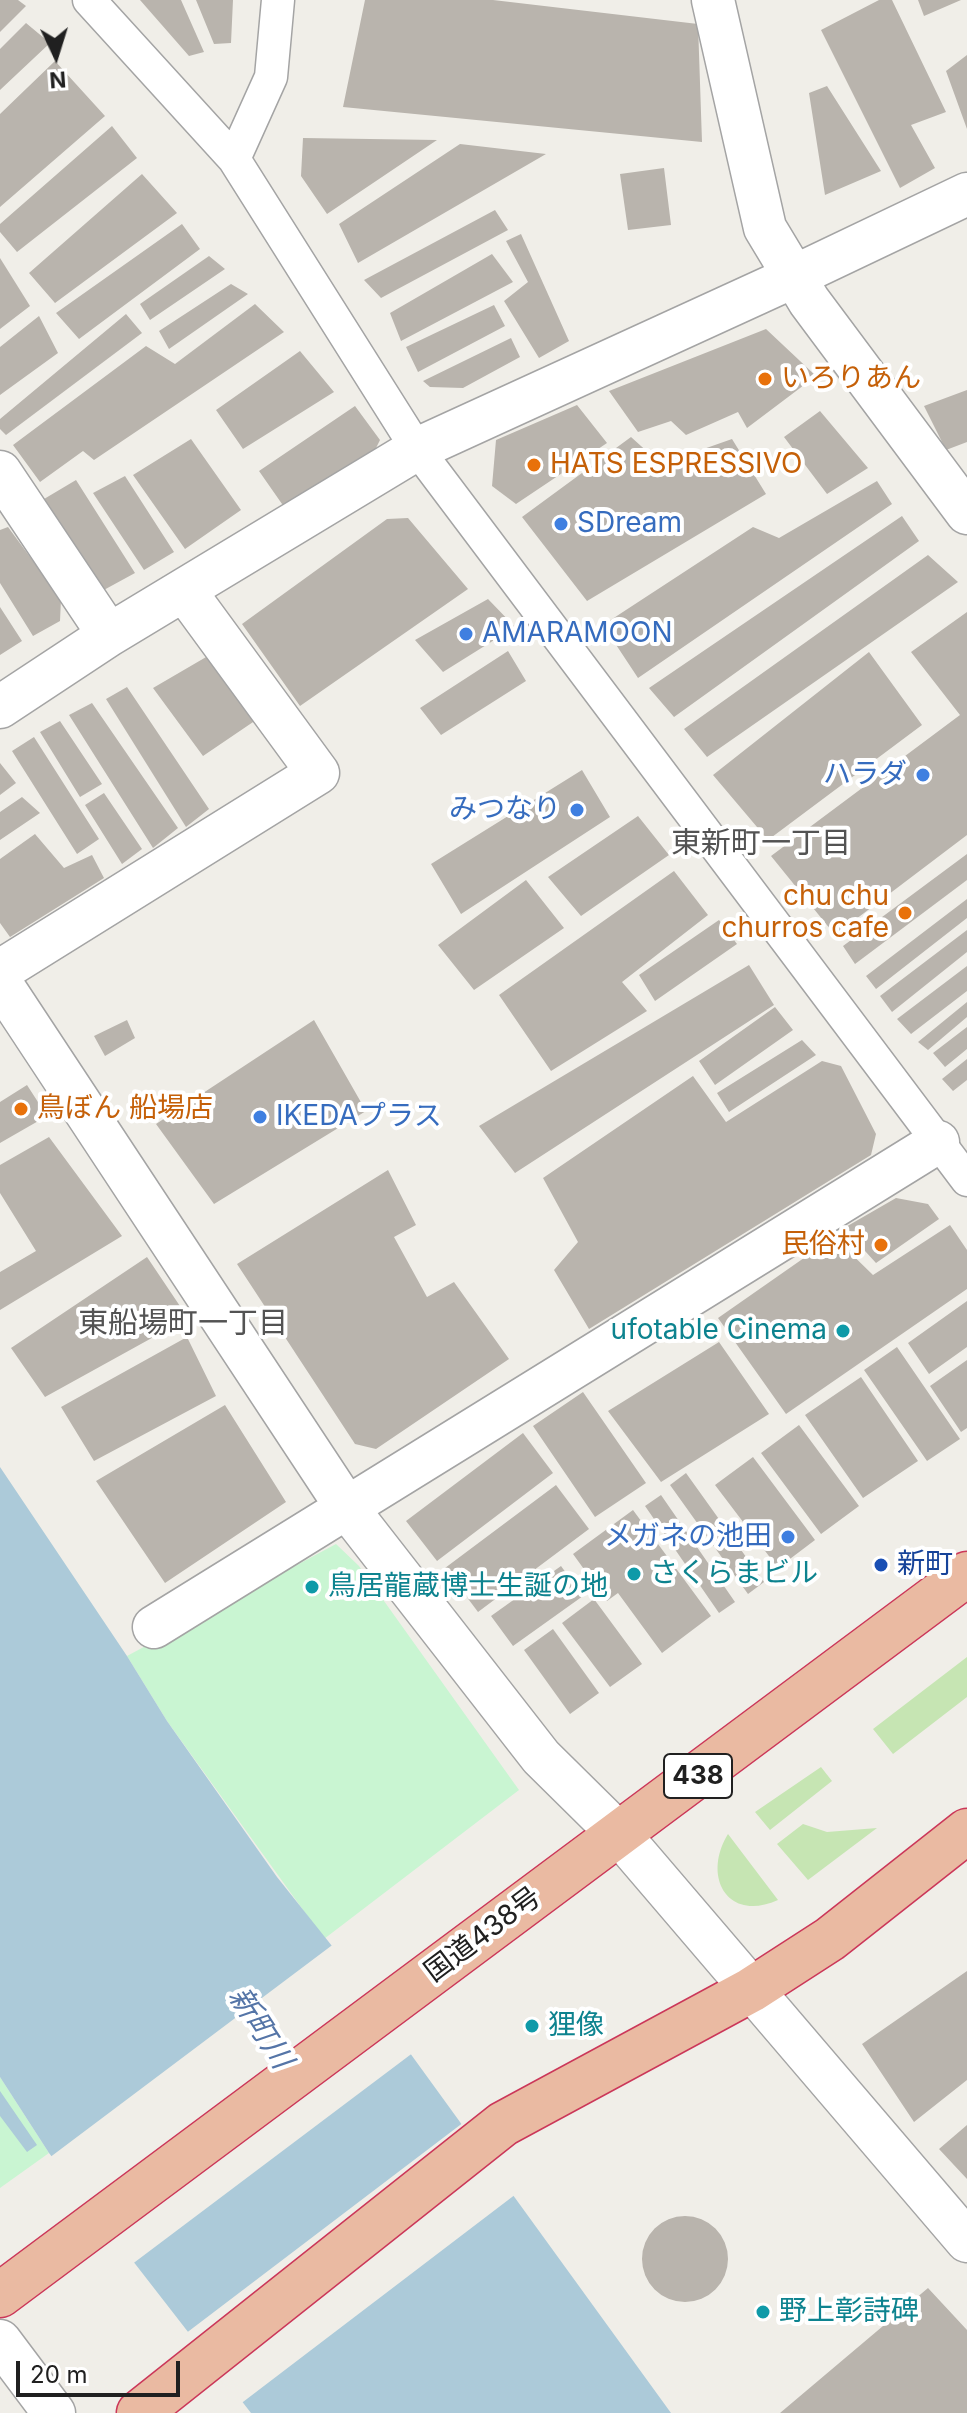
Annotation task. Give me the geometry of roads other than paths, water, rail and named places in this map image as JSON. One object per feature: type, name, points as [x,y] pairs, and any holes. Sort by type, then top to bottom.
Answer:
[{"type":"highway","name":"国道438号","points":[[0,2295],[967,1574]]},
{"type":"highway","points":[[142,2411],[503,2124],[751,1990],[830,1939],[967,1831]]},
{"type":"street","points":[[89,0],[234,159],[417,449],[956,1157],[347,1508],[154,1627]]},
{"type":"street","points":[[234,159],[271,77],[278,0]]},
{"type":"street","points":[[713,0],[765,228],[809,301],[967,513]]},
{"type":"street","points":[[0,707],[109,635],[417,449],[967,194]]},
{"type":"street","points":[[0,472],[109,635]]},
{"type":"street","points":[[0,971],[318,773],[184,590]]},
{"type":"street","points":[[0,982],[347,1508],[541,1757],[619,1834],[967,2241]]},
{"type":"street","points":[[0,2341],[54,2413]]},
{"type":"water","name":"新町川","points":[[0,1467],[167,1721],[277,1877],[336,1951],[671,2413],[251,2413],[49,2153],[0,2077]]},
{"type":"water","points":[[0,2091],[37,2145],[27,2152],[0,2116]]},
{"type":"place","name":"いろりあん","points":[[765,379]]},
{"type":"place","name":"HATS ESPRESSIVO","points":[[534,465]]},
{"type":"place","name":"SDream","points":[[561,524]]},
{"type":"place","name":"AMARAMOON","points":[[466,634]]},
{"type":"place","name":"ハラダ","points":[[923,775]]},
{"type":"place","name":"みつなり","points":[[577,810]]},
{"type":"place","name":"chu chu churros cafe","points":[[905,913]]},
{"type":"place","name":"鳥ぼん 船場店","points":[[21,1109]]},
{"type":"place","name":"IKEDAプラス","points":[[260,1117]]},
{"type":"place","name":"民俗村","points":[[881,1245]]},
{"type":"place","name":"ufotable Cinema","points":[[843,1331]]},
{"type":"place","name":"メガネの池田","points":[[788,1537]]},
{"type":"place","name":"新町","points":[[881,1565]]},
{"type":"place","name":"さくらまビル","points":[[634,1574]]},
{"type":"place","name":"鳥居龍蔵博士生誕の地","points":[[312,1587]]},
{"type":"place","name":"狸像","points":[[532,2026]]},
{"type":"place","name":"野上彰詩碑","points":[[763,2312]]},
{"type":"district","name":"東新町一丁目","points":[[761,844]]},
{"type":"district","name":"東船場町一丁目","points":[[183,1324]]}]
